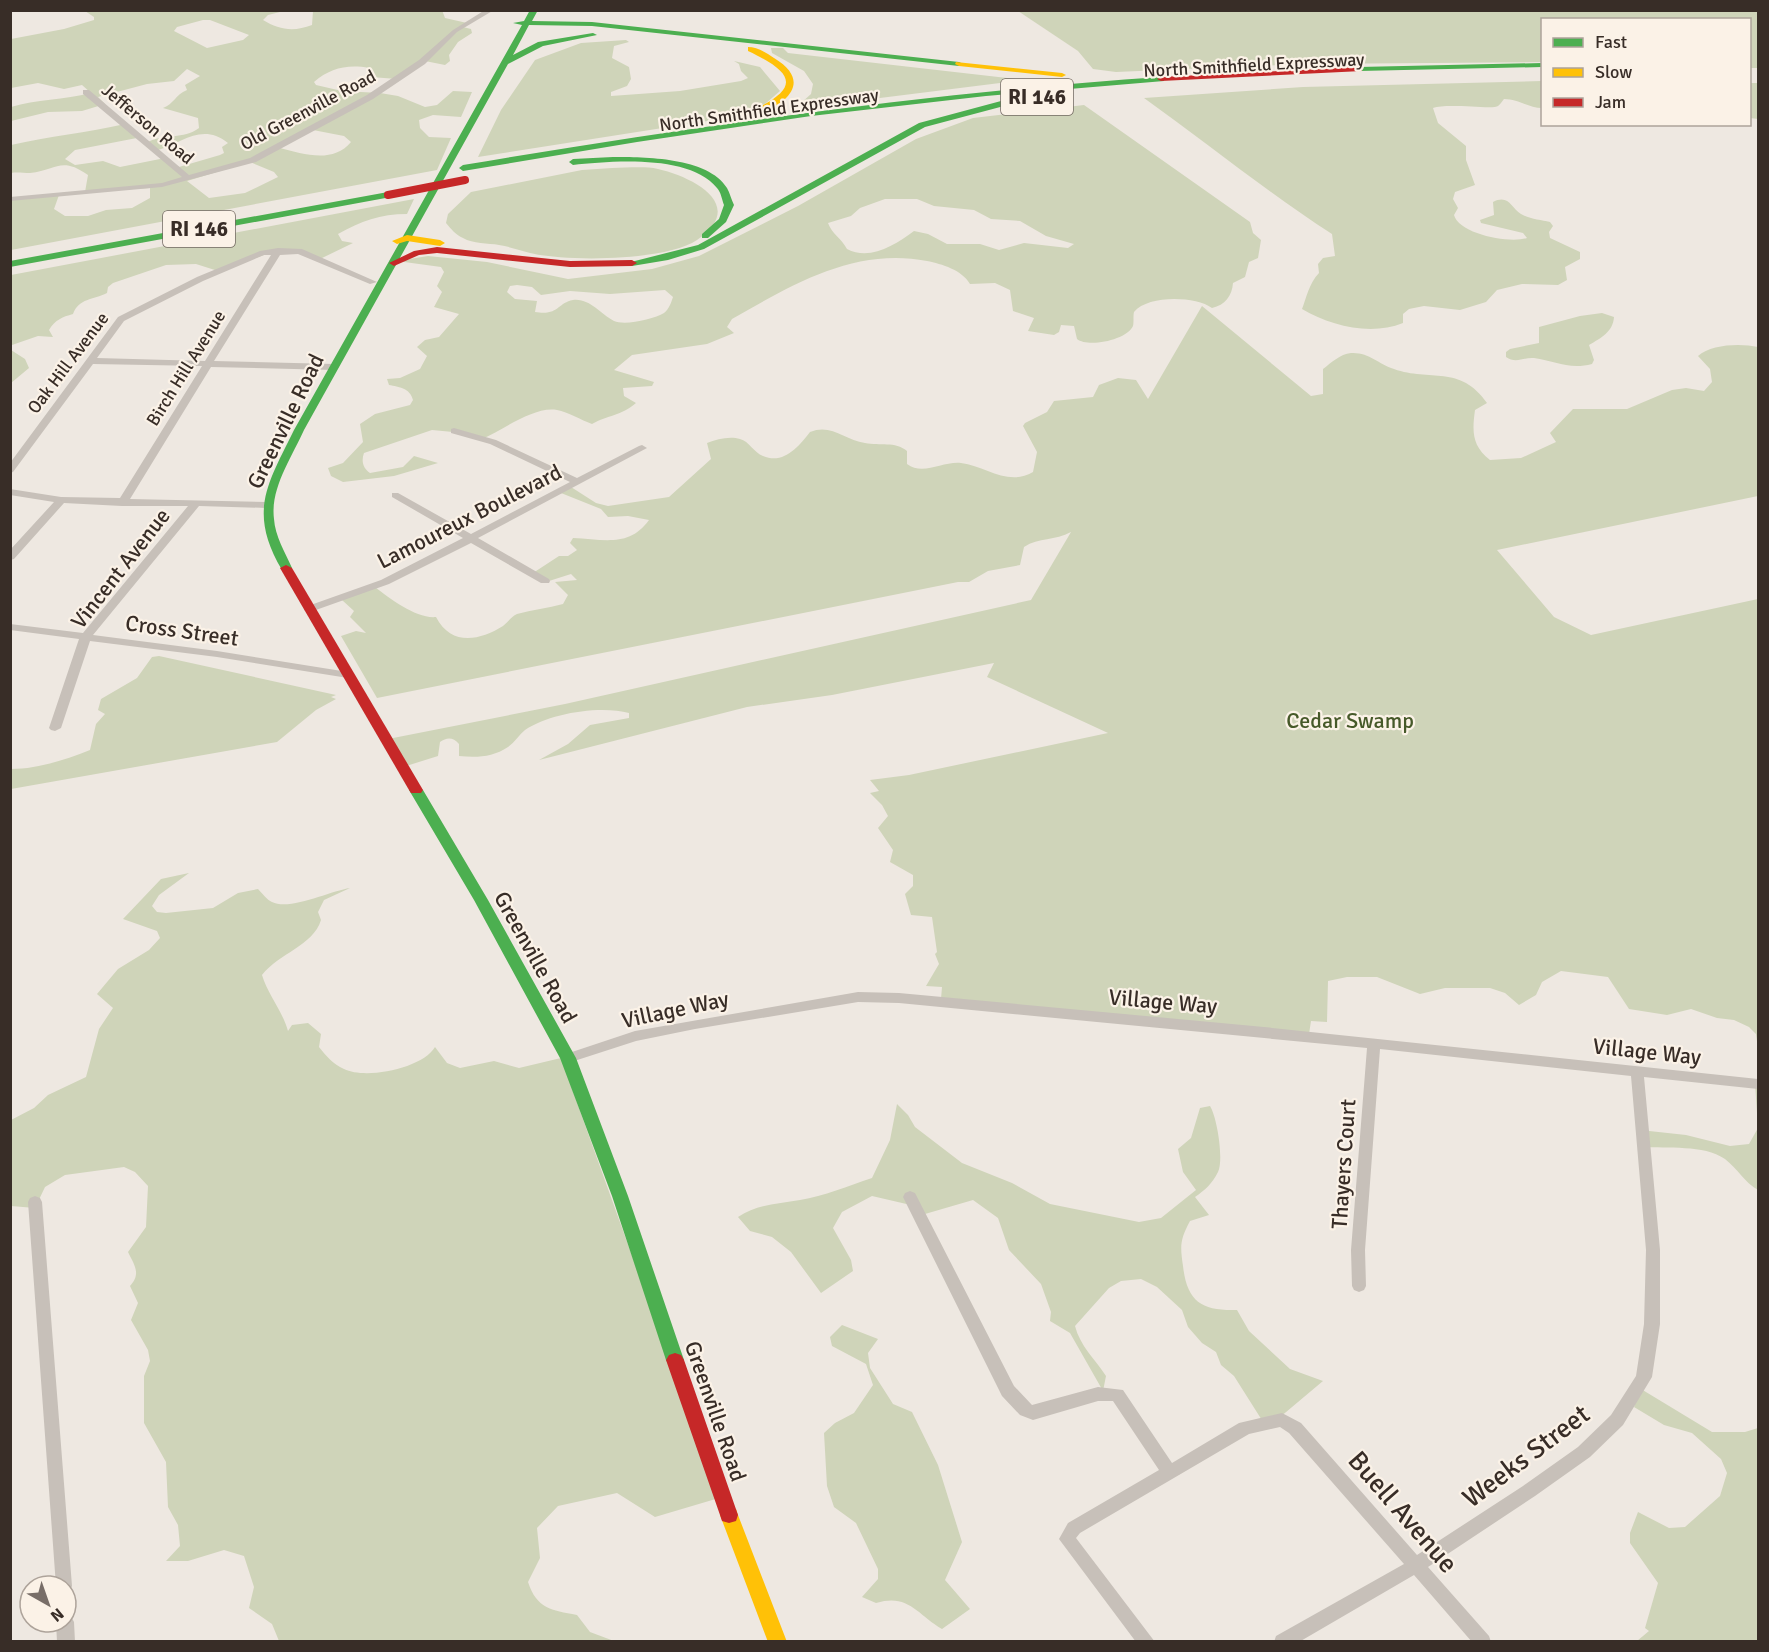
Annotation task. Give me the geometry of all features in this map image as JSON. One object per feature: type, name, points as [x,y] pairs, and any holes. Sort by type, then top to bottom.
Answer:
[{"type":"main road","points":[[557,10],[592,24]]},
{"type":"main road","points":[[526,17],[1048,74],[1178,77]]},
{"type":"main road","name":"Greenville Road","points":[[526,17],[405,238],[394,263],[299,430],[267,505],[268,521],[277,552],[487,910],[568,1058],[620,1196],[709,1462],[778,1641]]},
{"type":"main road","points":[[513,40],[622,34],[732,45],[760,52],[779,61],[791,74],[791,89],[780,101],[766,109],[675,131]]},
{"type":"main road","points":[[502,64],[524,51],[561,39]]},
{"type":"main road","name":"Greenville Road","points":[[354,330],[373,282],[405,238],[502,64],[513,40]]},
{"type":"main road","name":"North Smithfield Expressway","points":[[10,253],[388,188],[675,131],[940,98],[1178,77],[1404,67],[1541,65]]},
{"type":"main road","name":"North Smithfield Expressway","points":[[464,174],[536,166],[770,127],[1030,98],[1156,87],[1317,78],[1541,74]]},
{"type":"main road","points":[[405,238],[432,246],[591,267],[636,264],[673,257],[701,247],[922,126],[959,113],[1030,98]]},
{"type":"main road","points":[[394,263],[432,246],[578,260],[622,260],[655,254],[696,241],[717,226],[729,208],[725,192],[717,182],[698,171],[666,161],[618,158],[536,166]]},
{"type":"main road","name":"North Smithfield Expressway","points":[[10,264],[388,188]]},
{"type":"street","name":"Old Greenville Road","points":[[10,199],[162,185],[253,160],[370,97],[422,62],[455,31],[491,10]]},
{"type":"street","name":"Jefferson Road","points":[[87,92],[189,179]]},
{"type":"street","points":[[278,251],[305,253],[373,282]]},
{"type":"street","name":"Oak Hill Avenue","points":[[10,470],[121,319],[201,279],[252,257],[278,251]]},
{"type":"street","name":"Birch Hill Avenue","points":[[122,503],[278,251]]},
{"type":"street","points":[[89,361],[334,367]]},
{"type":"street","points":[[454,431],[493,442],[577,482]]},
{"type":"street","name":"Lamoureux Boulevard","points":[[309,609],[385,582],[642,448]]},
{"type":"street","points":[[10,492],[62,500],[267,505]]},
{"type":"street","points":[[395,495],[545,581]]},
{"type":"street","points":[[10,557],[62,500]]},
{"type":"street","name":"Vincent Avenue","points":[[55,728],[87,636],[196,503]]},
{"type":"street","name":"Cross Street","points":[[10,627],[217,654],[348,675]]},
{"type":"street","name":"Village Way","points":[[568,1058],[645,1034],[858,998],[999,1006],[1758,1084]]},
{"type":"street","name":"Thayers Court","points":[[1359,1286],[1359,1238],[1374,1045]]},
{"type":"street","name":"Weeks Street","points":[[1282,1641],[1415,1566],[1584,1452],[1617,1420],[1644,1377],[1653,1324],[1653,1250],[1637,1072]]},
{"type":"street","points":[[910,1197],[1008,1390],[1026,1410],[1034,1413],[1098,1394],[1117,1395],[1169,1472],[1074,1528],[1067,1539],[1147,1641]]},
{"type":"street","points":[[35,1202],[63,1574]]},
{"type":"street","name":"Buell Avenue","points":[[1169,1472],[1245,1428],[1272,1420],[1282,1420],[1295,1428],[1483,1641]]},
{"type":"green space","points":[[442,10],[445,18],[467,23],[463,27],[471,29],[472,33],[458,42],[449,55],[450,61],[445,65],[425,61],[397,79],[371,77],[372,71],[369,68],[347,67],[326,73],[314,82],[316,85],[342,91],[398,96],[425,107],[437,105],[453,91],[472,92],[461,117],[433,115],[419,120],[420,128],[429,137],[451,138],[437,170],[11,250],[11,199],[59,195],[54,209],[65,216],[88,216],[106,210],[132,208],[150,198],[150,188],[85,192],[88,175],[79,169],[65,165],[30,173],[11,173],[11,145],[125,124],[142,137],[75,150],[65,159],[75,165],[103,161],[120,167],[165,158],[179,167],[220,155],[224,153],[222,147],[228,143],[209,134],[192,136],[158,150],[148,142],[187,134],[199,128],[198,118],[163,108],[187,90],[185,85],[200,76],[187,69],[174,81],[147,84],[98,97],[105,104],[82,111],[48,112],[11,121],[11,107],[91,93],[82,85],[64,89],[38,83],[11,88],[11,39],[64,29],[94,20],[94,17],[85,11],[284,11],[268,15],[263,20],[281,28],[293,29],[312,25],[313,11]],"holes":[[[210,20],[249,35],[243,40],[207,48],[174,31],[177,27]],[[313,130],[344,136],[351,142],[336,153],[317,156],[280,148]],[[250,162],[274,172],[278,177],[245,193],[209,198],[187,181]]]},
{"type":"green space","points":[[1018,11],[1758,11],[1758,68],[1751,68],[1751,18],[1541,18],[1541,62],[1304,64],[1116,72],[1093,69],[1078,51]]},
{"type":"green space","points":[[626,40],[629,42],[614,46],[612,58],[629,67],[631,79],[627,86],[611,92],[611,96],[680,91],[748,78],[741,71],[739,64],[734,61],[760,67],[780,91],[765,104],[739,116],[478,157],[501,110],[535,60],[581,43]]},
{"type":"green space","points":[[771,48],[783,48],[788,53],[1024,80],[808,107],[801,103],[811,94],[813,84],[804,71],[772,53]]},
{"type":"green space","points":[[1541,81],[1541,108],[1504,99],[1495,107],[1433,108],[1438,123],[1466,146],[1466,160],[1475,185],[1455,192],[1453,199],[1458,208],[1454,215],[1458,222],[1486,236],[1509,240],[1527,238],[1523,233],[1481,223],[1480,220],[1494,215],[1493,202],[1503,200],[1524,216],[1550,222],[1553,226],[1549,232],[1550,238],[1580,252],[1580,259],[1565,267],[1567,280],[1558,285],[1522,284],[1497,290],[1486,302],[1460,310],[1424,306],[1409,309],[1403,314],[1403,323],[1378,329],[1338,324],[1302,309],[1310,286],[1319,273],[1318,264],[1323,258],[1335,256],[1332,234],[1144,98],[1303,87]]},
{"type":"green space","points":[[1751,83],[1758,83],[1758,119],[1751,118]]},
{"type":"green space","points":[[1084,105],[1250,222],[1253,233],[1261,240],[1258,258],[1249,262],[1245,277],[1233,283],[1229,296],[1221,305],[1212,308],[1195,301],[1172,299],[1150,303],[1134,312],[1133,326],[1129,331],[1116,339],[1098,343],[1082,342],[1077,339],[1074,326],[1061,325],[1059,332],[1054,335],[1028,331],[1034,318],[1013,311],[1010,290],[995,283],[970,284],[957,271],[939,264],[900,258],[874,259],[849,264],[801,282],[732,319],[727,327],[734,333],[707,344],[632,355],[614,370],[654,382],[652,386],[623,388],[624,396],[636,403],[620,413],[592,424],[561,411],[548,410],[529,415],[482,439],[432,430],[364,453],[363,462],[364,467],[370,473],[403,467],[414,456],[438,463],[394,476],[343,482],[331,476],[328,468],[343,463],[363,442],[360,424],[375,414],[410,405],[413,400],[412,396],[404,389],[389,385],[387,379],[400,378],[420,369],[427,356],[417,347],[425,340],[439,337],[459,314],[434,307],[442,292],[437,286],[444,272],[441,267],[397,261],[428,256],[487,262],[568,279],[652,269],[699,256],[798,206],[916,139],[973,118]],"holes":[[[885,199],[917,199],[934,206],[974,210],[991,219],[1020,221],[1046,236],[1074,244],[1068,248],[1024,243],[999,250],[980,244],[947,244],[928,234],[914,231],[882,250],[864,253],[847,249],[828,223],[851,216],[860,208]],[[510,286],[532,287],[541,295],[570,291],[610,294],[665,290],[673,297],[664,313],[625,323],[614,321],[590,304],[579,300],[568,302],[553,311],[535,312],[537,301],[515,299],[507,292]]]},
{"type":"green space","points":[[658,169],[699,186],[710,194],[716,204],[717,215],[711,227],[697,240],[663,252],[616,258],[567,258],[467,240],[446,223],[448,214],[471,192],[582,170]]},
{"type":"green space","points":[[414,199],[407,214],[371,219],[338,234],[342,241],[353,243],[320,259],[305,254],[270,253],[218,271],[196,264],[166,265],[113,283],[108,287],[107,293],[83,302],[73,314],[56,321],[49,330],[53,337],[38,336],[12,345],[11,350],[11,275]]},
{"type":"green space","name":"Cedar Swamp","points":[[1202,306],[1311,396],[1323,394],[1323,369],[1339,357],[1351,353],[1363,354],[1388,367],[1407,373],[1444,376],[1466,383],[1487,403],[1475,410],[1474,432],[1477,444],[1490,460],[1521,458],[1556,442],[1550,433],[1573,409],[1627,409],[1672,390],[1686,388],[1704,391],[1712,382],[1710,369],[1698,356],[1718,347],[1743,345],[1758,347],[1758,496],[1497,550],[1554,617],[1591,635],[1758,599],[1758,1049],[1756,1034],[1749,1027],[1734,1020],[1717,1018],[1691,1009],[1667,1015],[1629,1009],[1608,977],[1561,971],[1542,982],[1536,995],[1519,1005],[1505,993],[1490,988],[1445,988],[1420,994],[1377,977],[1347,977],[1328,981],[1327,1022],[1311,1021],[1309,1034],[941,999],[942,987],[926,986],[939,964],[935,954],[937,952],[932,917],[911,915],[905,894],[913,886],[913,875],[890,862],[893,850],[878,828],[888,816],[882,805],[870,793],[879,791],[870,780],[909,775],[1108,733],[987,677],[994,663],[832,695],[747,707],[539,760],[568,744],[590,725],[629,718],[629,713],[617,711],[576,712],[535,724],[525,730],[508,747],[491,755],[459,756],[459,744],[448,739],[440,742],[438,756],[403,767],[388,739],[565,704],[1031,600],[1071,532],[1030,544],[1024,547],[1020,565],[988,571],[969,582],[958,582],[377,698],[341,636],[356,631],[366,633],[350,617],[354,611],[342,600],[375,587],[412,612],[436,617],[449,633],[466,638],[494,631],[517,614],[563,604],[568,595],[555,582],[577,580],[571,574],[549,581],[533,573],[559,556],[568,556],[577,550],[570,543],[573,538],[615,540],[624,538],[633,535],[649,520],[628,516],[608,517],[601,509],[561,493],[571,487],[596,503],[608,506],[669,497],[711,459],[707,443],[724,438],[740,439],[760,454],[778,458],[790,453],[810,432],[825,430],[858,441],[902,448],[907,451],[907,464],[920,469],[961,463],[1006,477],[1024,476],[1033,472],[1037,452],[1023,426],[1025,423],[1047,412],[1054,401],[1093,397],[1099,385],[1118,378],[1136,380],[1148,399]]},
{"type":"green space","points":[[1602,313],[1614,317],[1606,334],[1589,345],[1594,360],[1592,364],[1569,366],[1534,358],[1517,360],[1506,357],[1506,352],[1510,349],[1539,343],[1539,327],[1580,316]]},
{"type":"green space","points":[[11,350],[25,359],[29,368],[11,383]]},
{"type":"green space","points":[[159,656],[336,695],[331,697],[336,699],[316,710],[277,742],[11,789],[11,769],[51,763],[90,750],[96,724],[105,714],[98,710],[101,699],[137,678],[152,657]]},
{"type":"green space","points":[[189,873],[159,895],[152,906],[157,912],[213,908],[238,893],[258,889],[272,902],[289,904],[350,888],[324,900],[318,912],[321,920],[317,929],[262,975],[288,1031],[292,1025],[308,1023],[321,1034],[319,1047],[330,1060],[344,1069],[366,1073],[393,1070],[419,1061],[435,1047],[447,1063],[460,1068],[494,1061],[519,1068],[561,1058],[719,1498],[655,1517],[617,1493],[558,1506],[537,1528],[540,1558],[528,1582],[536,1598],[546,1607],[577,1615],[590,1632],[614,1641],[279,1641],[272,1624],[249,1608],[254,1587],[244,1556],[224,1550],[188,1561],[166,1561],[180,1546],[178,1525],[168,1507],[166,1462],[144,1423],[144,1376],[150,1361],[148,1350],[131,1320],[138,1303],[130,1286],[136,1274],[128,1252],[146,1227],[148,1186],[135,1172],[124,1167],[65,1175],[45,1187],[35,1208],[11,1206],[11,1120],[34,1108],[48,1095],[86,1077],[99,1029],[113,1008],[97,994],[118,969],[149,950],[160,938],[157,931],[123,919],[161,879]]},
{"type":"green space","points":[[1755,1083],[1758,1083],[1758,1128]]},
{"type":"green space","points":[[897,1104],[908,1115],[915,1127],[962,1163],[1012,1183],[1050,1204],[1139,1222],[1161,1218],[1196,1190],[1183,1172],[1178,1149],[1191,1138],[1200,1108],[1210,1106],[1219,1139],[1220,1166],[1211,1183],[1195,1197],[1209,1215],[1190,1221],[1183,1238],[1182,1259],[1188,1288],[1198,1302],[1206,1306],[1214,1309],[1237,1310],[1249,1331],[1290,1369],[1323,1381],[1273,1423],[1265,1425],[1234,1376],[1221,1365],[1216,1352],[1202,1343],[1188,1327],[1182,1310],[1157,1287],[1141,1279],[1121,1281],[1109,1288],[1075,1326],[1084,1346],[1106,1376],[1103,1391],[1070,1333],[1050,1321],[1051,1312],[1041,1284],[1009,1250],[998,1218],[973,1200],[925,1214],[915,1206],[872,1196],[842,1212],[833,1228],[851,1260],[853,1271],[821,1293],[791,1252],[772,1237],[750,1231],[738,1217],[760,1207],[818,1196],[872,1178],[890,1140]]},
{"type":"green space","points":[[1758,1128],[1758,1190],[1730,1163],[1716,1154],[1696,1149],[1642,1147],[1640,1130],[1686,1135],[1730,1146],[1749,1144]]},
{"type":"green space","points":[[842,1325],[878,1339],[868,1353],[870,1368],[893,1404],[912,1412],[938,1465],[962,1542],[945,1580],[970,1609],[942,1629],[904,1603],[887,1601],[876,1603],[862,1597],[878,1579],[878,1569],[856,1523],[834,1507],[827,1486],[824,1433],[835,1423],[854,1413],[873,1385],[866,1364],[832,1346],[830,1337]]},
{"type":"green space","points":[[1641,1389],[1712,1432],[1745,1432],[1758,1428],[1758,1641],[1637,1641],[1649,1631],[1645,1628],[1658,1583],[1630,1543],[1630,1533],[1638,1512],[1669,1528],[1685,1527],[1720,1496],[1727,1473],[1721,1459],[1692,1433],[1664,1425],[1634,1407]]},
{"type":"traffic: fast","points":[[286,568],[273,538],[268,519],[270,498],[278,474],[299,430],[534,10]]},
{"type":"traffic: fast","points":[[517,23],[592,24],[959,64]]},
{"type":"traffic: fast","points":[[502,64],[541,44],[593,35]]},
{"type":"traffic: fast","points":[[1359,69],[1541,65]]},
{"type":"traffic: fast","points":[[1751,68],[1758,68]]},
{"type":"traffic: fast","points":[[463,168],[637,139],[811,114],[986,93],[1161,79]]},
{"type":"traffic: fast","points":[[632,263],[668,257],[701,247],[922,125],[1001,104]]},
{"type":"traffic: fast","points":[[573,162],[613,159],[663,161],[687,166],[707,175],[722,187],[729,205],[723,220],[705,236]]},
{"type":"traffic: fast","points":[[10,264],[388,195]]},
{"type":"traffic: fast","points":[[416,790],[481,900],[568,1058],[620,1196],[675,1360]]},
{"type":"traffic: slow","points":[[751,49],[780,65],[788,73],[791,82],[789,90],[782,98],[752,114]]},
{"type":"traffic: slow","points":[[959,64],[1062,75]]},
{"type":"traffic: slow","points":[[397,241],[407,238],[440,243]]},
{"type":"traffic: slow","points":[[729,1515],[778,1642]]},
{"type":"traffic: jam","points":[[1161,79],[1359,69]]},
{"type":"traffic: jam","points":[[388,195],[465,180]]},
{"type":"traffic: jam","points":[[394,263],[417,253],[437,250],[570,264],[632,263]]},
{"type":"traffic: jam","points":[[286,568],[416,790]]},
{"type":"traffic: jam","points":[[675,1360],[729,1515]]}]
